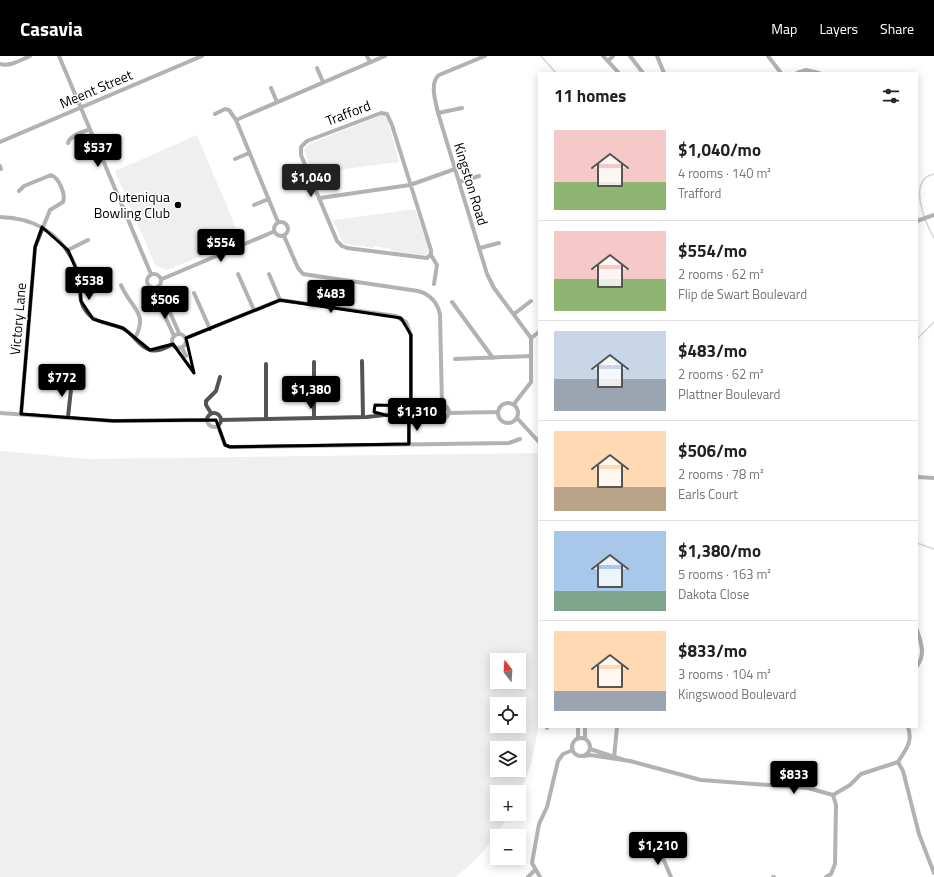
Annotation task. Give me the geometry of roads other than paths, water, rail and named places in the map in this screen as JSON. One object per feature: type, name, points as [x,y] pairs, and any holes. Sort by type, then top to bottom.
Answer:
[{"type":"street","points":[[0,64],[11,64],[30,56]]},
{"type":"street","points":[[59,56],[151,274]]},
{"type":"street","name":"Meent Street","points":[[0,142],[202,56]]},
{"type":"street","points":[[367,56],[370,62]]},
{"type":"street","points":[[236,120],[385,56]]},
{"type":"street","name":"Kingston Road","points":[[485,56],[436,77],[434,86],[438,113],[490,280],[531,338]]},
{"type":"street","points":[[603,56],[618,72]]},
{"type":"street","points":[[608,61],[613,56]]},
{"type":"street","points":[[630,56],[642,72]]},
{"type":"street","points":[[657,56],[664,72]]},
{"type":"street","points":[[768,56],[780,72]]},
{"type":"street","points":[[317,68],[323,82]]},
{"type":"street","points":[[800,72],[806,70],[815,72]]},
{"type":"street","points":[[271,88],[277,102]]},
{"type":"street","points":[[438,113],[462,108]]},
{"type":"street","points":[[215,114],[225,109],[229,110],[236,120],[278,222]]},
{"type":"street","name":"Trafford","points":[[381,112],[385,113],[389,117],[410,185],[431,250],[431,256],[422,258],[347,248],[342,246],[337,241],[301,155],[301,147],[303,144],[381,112]]},
{"type":"street","points":[[68,143],[69,139],[73,136],[90,129]]},
{"type":"street","points":[[235,159],[249,153]]},
{"type":"street","points":[[320,198],[410,185],[455,169]]},
{"type":"street","name":"Victory Lane","points":[[19,191],[24,186],[51,175],[57,178],[64,199],[50,210],[35,247],[20,414]]},
{"type":"street","points":[[459,182],[479,176]]},
{"type":"street","points":[[254,205],[269,199]]},
{"type":"street","points":[[918,221],[932,216]]},
{"type":"street","points":[[0,217],[23,219],[42,227],[68,250],[80,278],[81,301],[86,311],[98,322],[123,328],[144,348],[155,351],[173,344]]},
{"type":"street","points":[[273,232],[274,226],[278,222],[284,222],[287,225],[288,231],[284,236]]},
{"type":"street","points":[[273,232],[277,235],[284,236]]},
{"type":"street","points":[[186,338],[179,333],[159,287],[162,279],[273,232]]},
{"type":"street","points":[[284,236],[298,268],[304,274],[418,291],[428,295],[436,302],[440,315],[442,405]]},
{"type":"street","points":[[68,250],[88,240]]},
{"type":"street","points":[[480,248],[499,243]]},
{"type":"street","points":[[431,256],[437,265],[434,284]]},
{"type":"street","points":[[151,274],[156,274],[162,279]]},
{"type":"street","points":[[151,274],[147,280],[147,284],[152,288],[174,336],[173,344]]},
{"type":"street","points":[[238,274],[254,310]]},
{"type":"street","points":[[269,274],[280,300]]},
{"type":"street","points":[[121,285],[125,296],[141,319],[140,328],[135,338]]},
{"type":"street","points":[[152,288],[159,287]]},
{"type":"street","points":[[194,293],[210,329]]},
{"type":"street","points":[[186,338],[280,300],[386,314],[401,318],[408,326],[411,335],[411,406],[417,412],[415,418],[409,421]]},
{"type":"street","points":[[514,314],[531,301]]},
{"type":"street","points":[[452,302],[493,358]]},
{"type":"street","points":[[174,336],[179,333]]},
{"type":"street","points":[[514,404],[531,382],[531,338],[538,333]]},
{"type":"street","points":[[173,344],[176,348],[182,348],[186,344],[186,338]]},
{"type":"street","points":[[182,348],[186,356]]},
{"type":"street","points":[[455,359],[531,356]]},
{"type":"street","points":[[362,361],[363,417]]},
{"type":"street","points":[[314,362],[314,418]]},
{"type":"street","points":[[266,364],[266,419]]},
{"type":"street","points":[[220,377],[216,391],[206,401],[206,405],[211,413],[218,414],[221,420]]},
{"type":"street","points":[[68,417],[72,380]]},
{"type":"street","points":[[517,418],[511,422],[505,422],[499,418],[498,412],[500,406],[505,402],[514,404],[518,409],[517,418],[538,441]]},
{"type":"street","points":[[442,405],[436,408],[435,413],[437,417],[443,419],[447,417],[449,413]]},
{"type":"street","points":[[442,405],[446,407],[449,413]]},
{"type":"street","points":[[402,413],[404,408],[411,406]]},
{"type":"street","points":[[0,412],[112,421],[207,420]]},
{"type":"street","points":[[449,413],[498,412]]},
{"type":"street","points":[[207,420],[211,413]]},
{"type":"street","points":[[221,420],[363,417],[402,413]]},
{"type":"street","points":[[402,413],[404,418],[409,421]]},
{"type":"street","points":[[207,420],[210,426],[218,426]]},
{"type":"street","points":[[221,420],[218,426],[225,445],[230,447],[509,443],[520,439]]},
{"type":"street","points":[[409,421],[409,444]]},
{"type":"street","points":[[919,477],[934,478]]},
{"type":"street","points":[[918,634],[922,649],[922,656],[918,664]]},
{"type":"street","points":[[578,728],[578,738]]},
{"type":"street","points":[[585,728],[585,738]]},
{"type":"street","points":[[614,758],[617,728]]},
{"type":"street","points":[[584,756],[590,749],[590,743],[585,738],[578,738],[573,742],[573,750],[577,755],[584,756],[590,755],[624,760],[701,780],[808,788],[833,795],[850,785],[861,774],[898,762],[909,743],[911,736],[908,728]]},
{"type":"street","points":[[590,749],[614,758]]},
{"type":"street","points":[[540,877],[535,870],[532,860],[538,829],[554,782],[558,760],[563,754],[573,750]]},
{"type":"street","points":[[898,762],[903,771],[919,834],[934,873]]},
{"type":"street","points":[[826,877],[831,874],[835,864],[836,805],[833,795]]},
{"type":"street","points":[[659,849],[671,877]]},
{"type":"street","points":[[528,877],[535,870]]},
{"type":"waterway","points":[[541,56],[555,72]]},
{"type":"waterway","points":[[934,174],[926,178],[921,184],[920,193],[920,203],[923,213],[934,238]]},
{"type":"waterway","points":[[918,338],[934,322]]},
{"type":"waterway","points":[[918,543],[934,549]]},
{"type":"place","name":"Outeniqua Bowling Club","points":[[178,205]]}]
